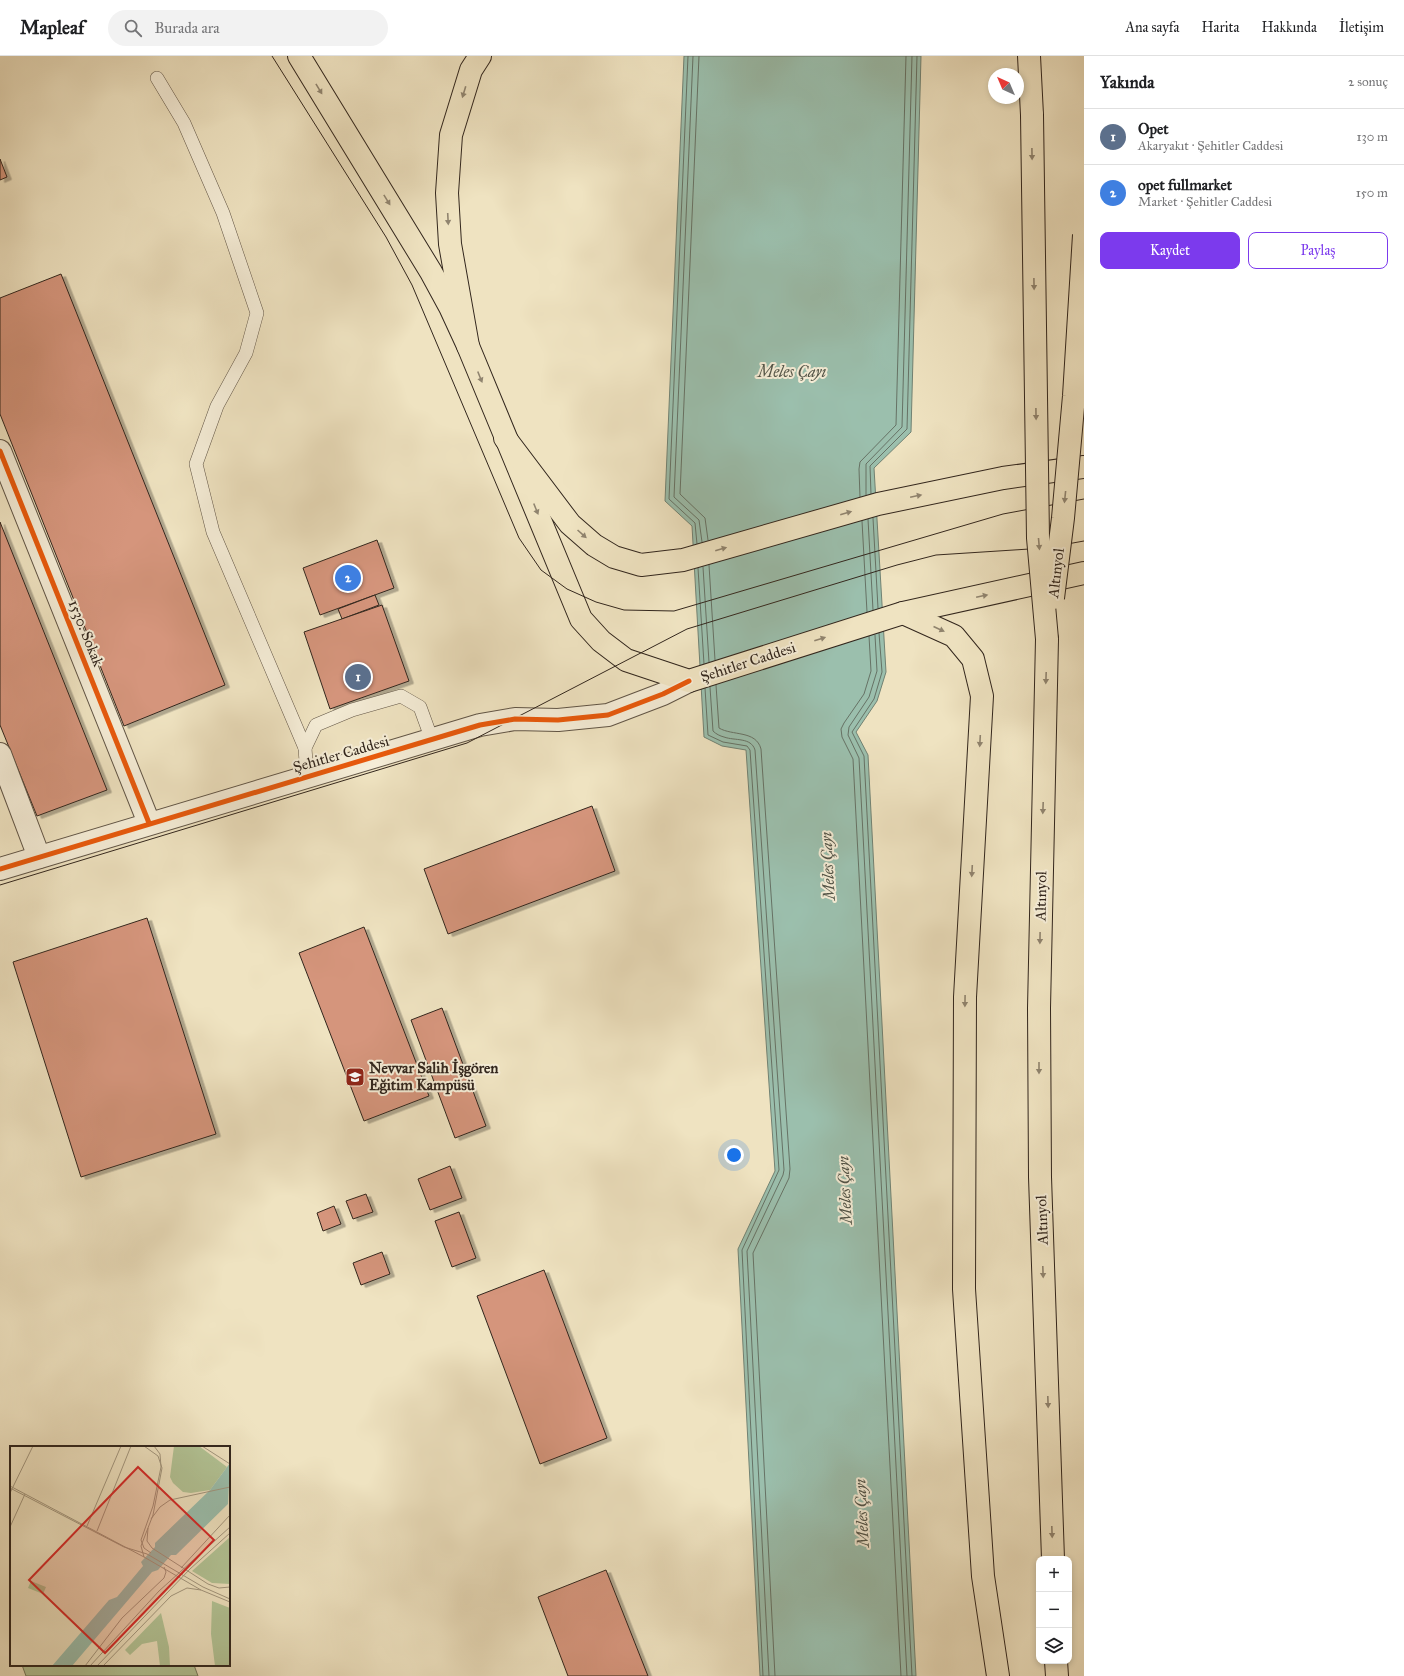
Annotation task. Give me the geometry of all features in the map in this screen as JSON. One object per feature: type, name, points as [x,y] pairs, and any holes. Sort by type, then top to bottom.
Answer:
[{"type":"main road","points":[[299,56],[431,272],[450,307],[535,505],[567,589],[581,619],[601,641],[626,660],[689,681]]},
{"type":"main road","points":[[468,346],[450,244],[447,193],[451,135],[471,70],[480,56]]},
{"type":"main road","points":[[1029,56],[1032,115],[1038,538],[1047,639]]},
{"type":"main road","name":"Altınyol","points":[[1053,1556],[1040,1177],[1039,1000],[1047,639],[1063,518],[1074,396],[1084,235]]},
{"type":"main road","points":[[505,438],[570,524],[594,545],[614,557],[640,565],[683,560],[878,504],[1004,478],[1084,467]]},
{"type":"main road","name":"Şehitler Caddesi","points":[[689,681],[903,613],[1084,573]]},
{"type":"main road","points":[[903,613],[954,636],[973,659],[982,696],[965,997],[964,1289],[983,1576],[998,1676]]},
{"type":"main road","points":[[1056,1664],[1057,1676]]},
{"type":"street","name":"1530. Sokak","points":[[0,451],[149,823]]},
{"type":"street","name":"Şehitler Caddesi","points":[[0,869],[149,823],[480,725],[515,719],[558,720],[608,715],[663,694],[689,681]]},
{"type":"street","points":[[0,754],[39,857]]},
{"type":"lane","points":[[157,78],[184,123],[223,213],[257,313],[246,353],[217,406],[196,464],[213,532],[305,748],[307,776]]},
{"type":"lane","points":[[305,748],[316,725],[352,710],[401,696],[420,707],[432,740]]},
{"type":"shaded area","points":[[22,1666],[194,1666],[198,1676],[26,1676]]},
{"type":"water","name":"Meles Çayı","points":[[684,56],[921,56],[911,432],[874,468],[886,672],[877,701],[856,732],[868,755],[916,1676],[760,1676],[738,1249],[775,1171],[746,750],[722,746],[704,737],[692,526],[665,501]]},
{"type":"building","points":[[0,159],[7,177],[0,180]]},
{"type":"building","points":[[61,274],[225,685],[124,726],[0,414],[0,298]]},
{"type":"building","points":[[0,522],[107,790],[37,816],[0,725]]},
{"type":"building","points":[[377,540],[394,588],[320,615],[303,568]]},
{"type":"building","points":[[375,595],[379,605],[342,619],[338,609]]},
{"type":"building","points":[[382,605],[409,681],[330,709],[304,632]]},
{"type":"building","points":[[592,806],[615,871],[448,934],[424,869]]},
{"type":"building","points":[[147,918],[216,1134],[81,1177],[13,962]]},
{"type":"building","points":[[364,927],[429,1096],[364,1121],[299,953]]},
{"type":"building","points":[[442,1008],[486,1126],[455,1138],[411,1020]]},
{"type":"building","points":[[450,1166],[462,1198],[430,1210],[418,1179]]},
{"type":"building","points":[[366,1194],[373,1212],[353,1219],[346,1201]]},
{"type":"building","points":[[334,1206],[341,1224],[323,1231],[317,1213]]},
{"type":"building","points":[[459,1212],[476,1258],[452,1267],[435,1221]]},
{"type":"building","points":[[382,1252],[390,1274],[361,1285],[353,1263]]},
{"type":"building","points":[[544,1270],[607,1438],[540,1464],[477,1296]]},
{"type":"building","points":[[606,1570],[648,1676],[568,1676],[538,1597]]},
{"type":"tram line","points":[[272,56],[386,237],[412,285],[519,538],[541,570],[567,589],[596,602],[624,610],[674,611],[1003,514],[1084,499]]},
{"type":"tram line","points":[[0,885],[467,743],[687,629],[897,565],[936,555],[1045,548],[1084,541]]},
{"type":"cycle path","points":[[0,451],[149,823]]},
{"type":"cycle path","points":[[0,869],[480,725],[515,719],[558,720],[608,715],[663,694],[689,681]]},
{"type":"place","name":"opet fullmarket","points":[[348,578]]},
{"type":"place","name":"Opet","points":[[358,677]]},
{"type":"place","name":"Nevvar Salih İşgören Eğitim Kampüsü","points":[[355,1077]]}]
